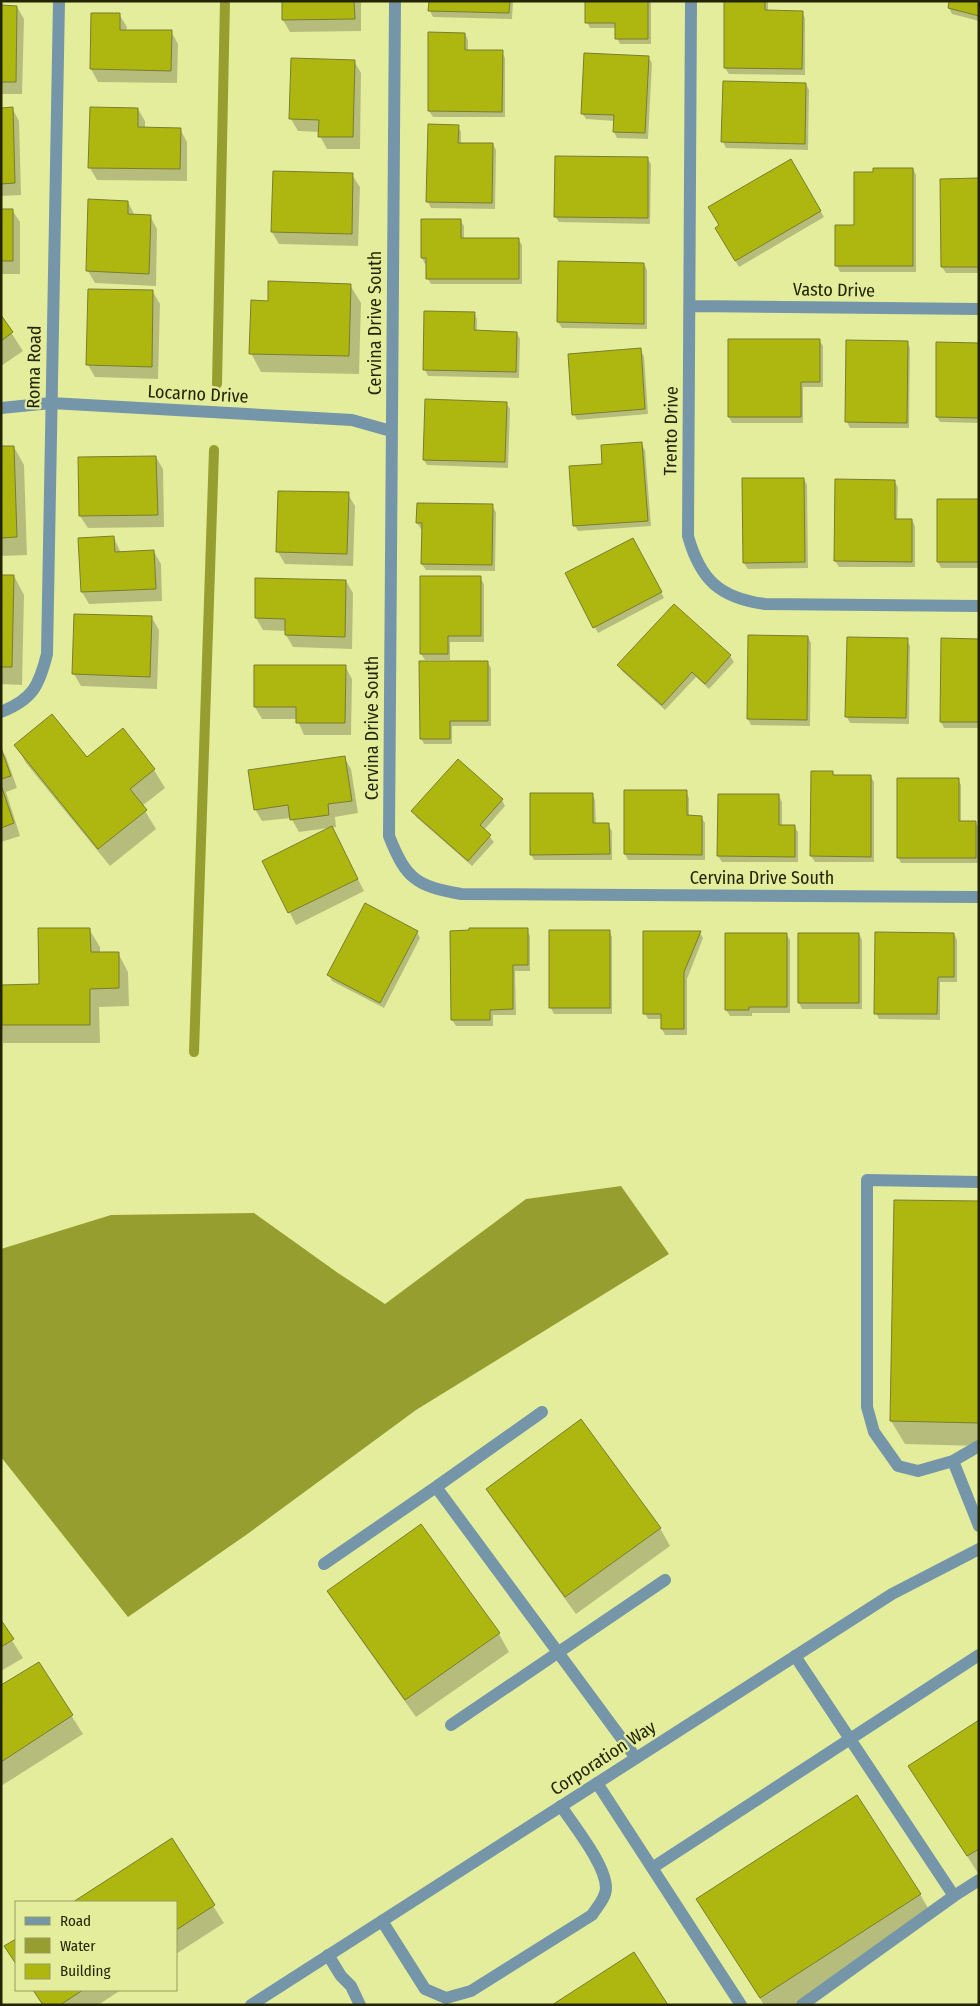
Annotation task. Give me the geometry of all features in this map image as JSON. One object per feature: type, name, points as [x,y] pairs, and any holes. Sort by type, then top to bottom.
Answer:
[{"type":"street","name":"Roma Road","points":[[1,712],[18,705],[31,693],[41,678],[48,654],[59,1]]},
{"type":"street","name":"Cervina Drive South","points":[[395,1],[389,836],[398,861],[412,877],[432,889],[461,894],[979,897]]},
{"type":"street","name":"Trento Drive","points":[[691,1],[688,536],[694,557],[702,571],[718,588],[748,602],[765,604],[979,606]]},
{"type":"street","name":"Vasto Drive","points":[[690,306],[979,309]]},
{"type":"street","name":"Locarno Drive","points":[[1,408],[51,403],[352,420],[391,431]]},
{"type":"street","points":[[979,1182],[867,1180],[867,1407],[874,1432],[898,1466],[918,1471],[953,1461],[979,1446]]},
{"type":"street","points":[[324,1564],[542,1412]]},
{"type":"street","points":[[953,1461],[979,1526]]},
{"type":"street","points":[[436,1487],[636,1758]]},
{"type":"street","name":"Corporation Way","points":[[251,2005],[892,1594],[979,1549]]},
{"type":"street","points":[[451,1725],[665,1580]]},
{"type":"street","points":[[652,1868],[979,1655]]},
{"type":"street","points":[[795,1656],[954,1896]]},
{"type":"street","points":[[597,1783],[741,2005]]},
{"type":"street","points":[[382,1921],[425,1989],[446,1998],[470,1991],[592,1915],[606,1889],[602,1869],[561,1806]]},
{"type":"street","points":[[802,2005],[979,1880]]},
{"type":"street","points":[[328,1955],[341,1976],[351,1986],[360,2005]]},
{"type":"water","points":[[621,1186],[669,1254],[416,1410],[246,1535],[128,1617],[1,1457],[1,1249],[111,1215],[254,1213],[385,1304],[526,1199]]},
{"type":"building","points":[[282,1],[354,1],[355,19],[282,20]]},
{"type":"building","points":[[429,1],[510,1],[509,13],[428,11]]},
{"type":"building","points":[[585,1],[648,1],[648,39],[615,39],[615,23],[585,23]]},
{"type":"building","points":[[724,1],[765,1],[765,10],[803,11],[802,69],[724,68]]},
{"type":"building","points":[[949,1],[979,1],[979,16],[948,8]]},
{"type":"building","points":[[1,5],[17,6],[16,82],[1,82]]},
{"type":"building","points":[[91,13],[120,13],[120,30],[172,30],[171,71],[90,69]]},
{"type":"building","points":[[428,32],[465,33],[465,50],[503,50],[502,112],[428,111]]},
{"type":"building","points":[[584,53],[649,56],[645,133],[613,132],[614,115],[581,114]]},
{"type":"building","points":[[291,58],[355,60],[353,137],[318,137],[319,120],[289,119]]},
{"type":"building","points":[[723,81],[806,83],[805,144],[721,142]]},
{"type":"building","points":[[13,107],[15,183],[1,184],[1,108]]},
{"type":"building","points":[[90,107],[138,108],[138,127],[181,128],[180,169],[88,168]]},
{"type":"building","points":[[428,124],[459,125],[458,143],[493,143],[492,203],[426,202]]},
{"type":"building","points":[[555,156],[648,157],[648,218],[554,217]]},
{"type":"building","points":[[791,159],[821,211],[735,261],[715,228],[719,225],[708,207]]},
{"type":"building","points":[[873,168],[913,168],[913,266],[835,266],[835,225],[854,225],[854,172],[873,172]]},
{"type":"building","points":[[273,171],[353,173],[352,234],[271,232]]},
{"type":"building","points":[[979,178],[979,267],[941,267],[940,179]]},
{"type":"building","points":[[88,199],[128,201],[128,214],[151,215],[149,274],[86,271]]},
{"type":"building","points":[[1,209],[13,209],[13,261],[1,261]]},
{"type":"building","points":[[421,219],[461,219],[461,238],[519,238],[519,279],[426,279],[426,258],[421,258]]},
{"type":"building","points":[[558,261],[644,263],[644,324],[557,322]]},
{"type":"building","points":[[268,281],[351,284],[349,356],[249,354],[251,300],[268,301]]},
{"type":"building","points":[[88,289],[153,290],[152,367],[86,365]]},
{"type":"building","points":[[424,311],[475,312],[474,330],[517,332],[516,372],[423,370]]},
{"type":"building","points":[[1,315],[13,332],[1,341]]},
{"type":"building","points":[[728,339],[820,339],[820,382],[801,382],[801,417],[728,417]]},
{"type":"building","points":[[846,340],[908,341],[907,423],[845,422]]},
{"type":"building","points":[[936,342],[979,343],[979,418],[936,417]]},
{"type":"building","points":[[641,348],[645,409],[572,415],[568,354]]},
{"type":"building","points":[[425,399],[507,402],[505,462],[423,460]]},
{"type":"building","points":[[642,442],[648,521],[573,526],[569,466],[602,464],[601,445]]},
{"type":"building","points":[[1,446],[14,446],[17,537],[1,538]]},
{"type":"building","points":[[156,456],[158,515],[79,516],[78,457]]},
{"type":"building","points":[[742,478],[804,478],[805,562],[743,563]]},
{"type":"building","points":[[835,479],[895,480],[895,519],[912,519],[912,562],[834,561]]},
{"type":"building","points":[[278,491],[349,492],[347,554],[276,552]]},
{"type":"building","points":[[937,499],[979,499],[979,562],[937,562]]},
{"type":"building","points":[[417,503],[493,504],[492,565],[421,564],[422,523],[416,523]]},
{"type":"building","points":[[114,536],[115,552],[154,550],[156,589],[81,592],[78,538]]},
{"type":"building","points":[[633,538],[662,592],[593,628],[565,573]]},
{"type":"building","points":[[1,575],[14,575],[12,667],[1,667]]},
{"type":"building","points":[[420,576],[481,576],[481,636],[448,636],[448,654],[420,654]]},
{"type":"building","points":[[255,578],[346,580],[345,637],[285,635],[285,619],[255,618]]},
{"type":"building","points":[[674,604],[731,655],[705,684],[692,672],[662,705],[617,665]]},
{"type":"building","points":[[74,614],[152,616],[150,677],[72,674]]},
{"type":"building","points":[[748,635],[808,636],[807,720],[747,719]]},
{"type":"building","points":[[847,637],[908,638],[906,718],[845,717]]},
{"type":"building","points":[[941,638],[979,639],[979,722],[940,722]]},
{"type":"building","points":[[419,661],[488,661],[488,721],[450,721],[450,739],[420,739]]},
{"type":"building","points":[[254,665],[346,665],[345,723],[296,723],[296,707],[254,707]]},
{"type":"building","points":[[52,714],[87,757],[123,728],[155,769],[130,789],[147,810],[98,849],[14,745]]},
{"type":"building","points":[[1,748],[11,776],[1,779]]},
{"type":"building","points":[[345,756],[352,801],[328,804],[329,815],[290,820],[288,805],[254,810],[248,770]]},
{"type":"building","points":[[458,759],[503,799],[480,825],[491,835],[468,861],[411,811]]},
{"type":"building","points":[[811,771],[833,771],[833,775],[871,775],[871,857],[810,856]]},
{"type":"building","points":[[897,778],[959,778],[959,821],[976,821],[976,858],[897,858]]},
{"type":"building","points":[[1,785],[14,823],[1,828]]},
{"type":"building","points":[[624,790],[687,790],[687,815],[702,816],[702,855],[624,854]]},
{"type":"building","points":[[530,793],[593,793],[593,823],[609,823],[610,854],[530,855]]},
{"type":"building","points":[[718,794],[779,794],[779,825],[795,825],[795,857],[717,856]]},
{"type":"building","points":[[332,826],[358,879],[288,913],[262,861]]},
{"type":"building","points":[[365,903],[418,931],[380,1003],[327,975]]},
{"type":"building","points":[[38,928],[90,928],[91,952],[119,952],[119,988],[90,989],[90,1025],[1,1025],[1,985],[39,984]]},
{"type":"building","points":[[469,928],[528,928],[528,965],[513,965],[513,1009],[490,1010],[490,1020],[451,1020],[450,931],[469,930]]},
{"type":"building","points":[[549,930],[610,930],[610,1008],[549,1008]]},
{"type":"building","points":[[643,931],[701,931],[684,972],[684,1029],[661,1029],[661,1014],[643,1014]]},
{"type":"building","points":[[875,932],[954,933],[954,977],[938,977],[937,1014],[874,1014]]},
{"type":"building","points":[[725,933],[787,933],[787,1007],[749,1007],[749,1010],[725,1010]]},
{"type":"building","points":[[798,933],[859,933],[859,1003],[798,1003]]},
{"type":"building","points":[[894,1200],[979,1201],[979,1423],[890,1421]]},
{"type":"building","points":[[581,1419],[661,1528],[565,1597],[486,1489]]},
{"type":"building","points":[[421,1524],[500,1633],[405,1700],[327,1591]]},
{"type":"building","points":[[1,1620],[14,1639],[1,1647]]},
{"type":"building","points":[[39,1662],[73,1715],[1,1762],[1,1685]]},
{"type":"building","points":[[979,1720],[979,1849],[967,1856],[908,1766]]},
{"type":"building","points":[[857,1795],[921,1894],[760,1998],[696,1899]]},
{"type":"building","points":[[172,1838],[215,1905],[178,1929],[178,1901],[75,1901]]},
{"type":"building","points":[[15,1940],[15,1962],[4,1946]]},
{"type":"building","points":[[634,1952],[668,2005],[552,2005]]},
{"type":"building","points":[[34,1991],[81,1991],[60,2005],[43,2005]]},
{"type":"waterway","points":[[217,384],[225,1]]},
{"type":"waterway","points":[[194,1052],[214,450]]}]
